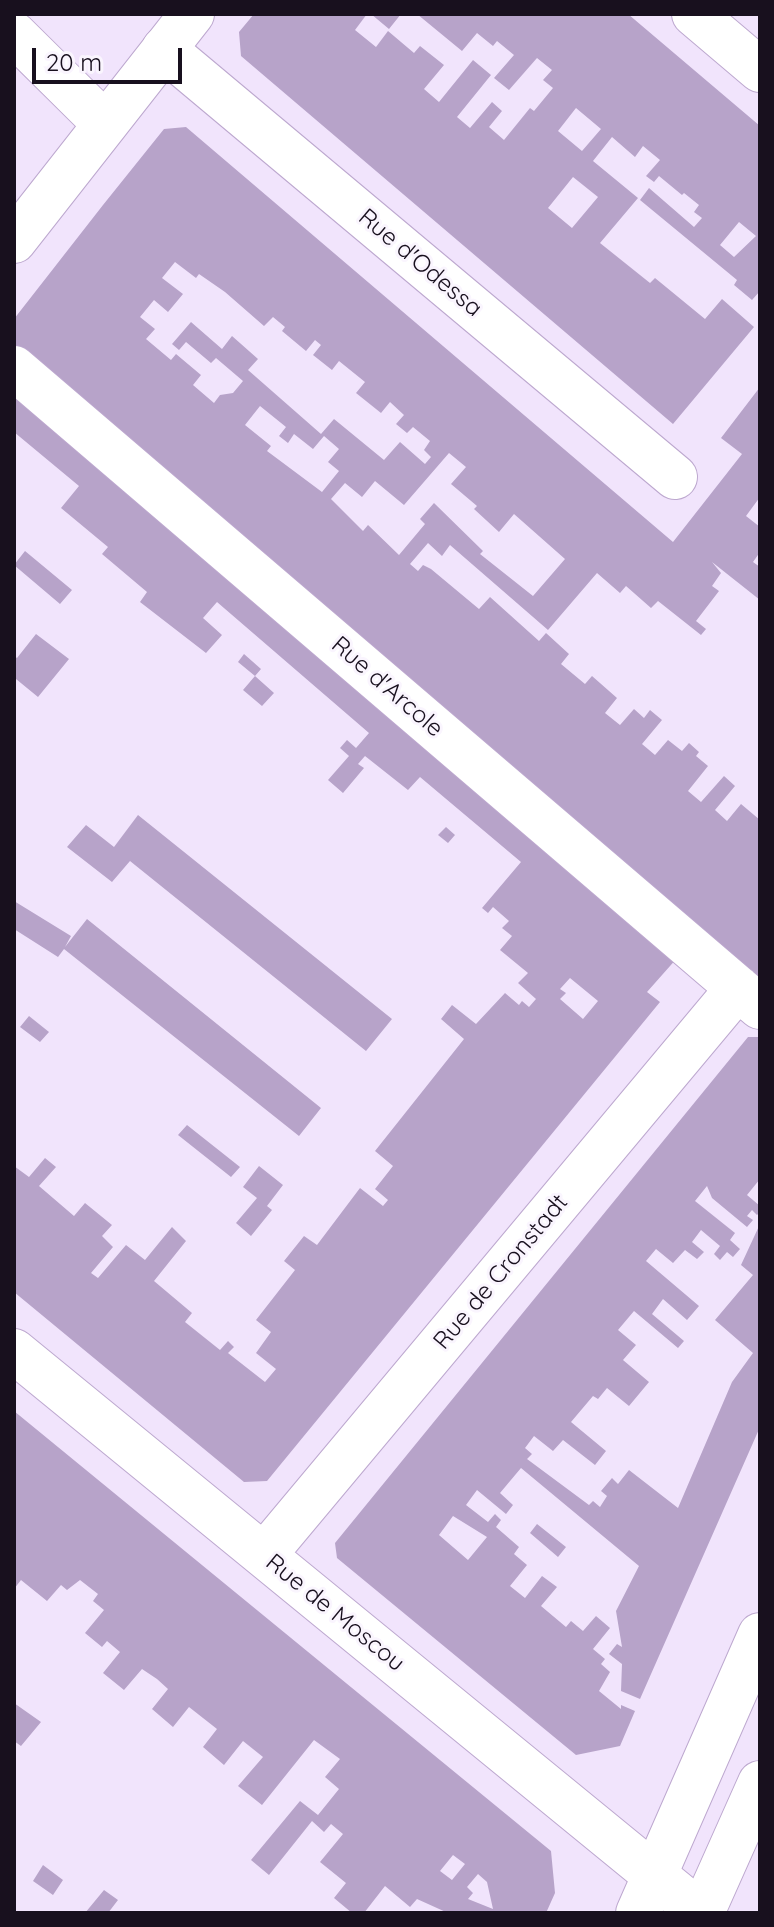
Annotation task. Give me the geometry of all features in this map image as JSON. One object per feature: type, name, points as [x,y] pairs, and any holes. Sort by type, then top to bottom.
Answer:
[{"type":"street","points":[[14,241],[192,14]]},
{"type":"street","points":[[694,14],[760,70]]},
{"type":"street","points":[[14,34],[105,124]]},
{"type":"street","name":"Rue d'Odessa","points":[[164,49],[675,477]]},
{"type":"street","name":"Rue d'Arcole","points":[[14,368],[749,998]]},
{"type":"street","name":"Rue de Cronstadt","points":[[264,1555],[749,998]]},
{"type":"street","name":"Rue de Moscou","points":[[14,1351],[264,1555],[647,1895],[701,1913]]},
{"type":"street","points":[[647,1895],[760,1635]]},
{"type":"street","points":[[701,1913],[760,1783]]},
{"type":"building","points":[[254,14],[367,14],[355,30],[376,47],[388,31],[414,53],[420,46],[444,65],[424,89],[439,102],[473,60],[491,75],[457,117],[470,128],[492,102],[502,111],[489,127],[504,140],[530,108],[534,111],[553,88],[543,80],[552,70],[537,58],[509,90],[494,78],[514,55],[497,41],[493,46],[477,33],[462,51],[417,14],[628,14],[760,126],[760,291],[752,300],[734,285],[737,280],[640,200],[649,188],[694,227],[702,218],[694,212],[699,205],[684,193],[682,195],[659,176],[654,182],[646,176],[660,160],[643,146],[635,157],[612,137],[593,161],[638,198],[600,243],[650,283],[655,278],[705,319],[722,299],[754,327],[673,424],[241,56],[239,32]],"holes":[[[576,108],[601,129],[582,151],[558,131]],[[573,177],[598,197],[572,228],[548,208]],[[739,222],[756,236],[734,257],[720,245]]]},
{"type":"building","points":[[371,14],[401,14],[389,29]]},
{"type":"building","points":[[186,127],[673,542],[742,454],[721,438],[760,387],[760,497],[746,516],[760,527],[760,552],[753,562],[760,567],[760,600],[712,562],[721,573],[712,586],[719,591],[696,621],[706,629],[701,635],[658,601],[651,608],[626,586],[620,593],[597,573],[548,630],[450,545],[442,556],[428,543],[410,564],[418,571],[423,565],[431,569],[479,609],[490,597],[539,641],[546,633],[569,654],[561,664],[585,684],[592,676],[617,698],[605,713],[620,725],[634,709],[644,718],[650,710],[662,720],[642,744],[655,755],[668,740],[682,751],[689,743],[699,752],[696,756],[708,766],[688,791],[701,802],[724,776],[735,786],[715,810],[727,821],[741,804],[760,820],[760,983],[14,345],[14,319],[164,129]],"holes":[[[175,262],[196,278],[199,274],[225,292],[264,326],[273,317],[285,327],[282,331],[306,351],[315,340],[321,345],[313,355],[332,370],[339,361],[365,382],[356,393],[381,413],[390,402],[404,415],[396,424],[407,433],[413,427],[430,441],[424,450],[431,457],[425,464],[400,442],[384,460],[334,419],[321,434],[248,370],[258,359],[232,336],[222,349],[191,322],[172,344],[179,350],[186,342],[211,363],[216,358],[243,381],[233,393],[220,395],[214,403],[193,385],[201,375],[176,354],[171,360],[146,339],[155,329],[140,317],[154,300],[168,312],[183,294],[162,278]],[[260,406],[286,427],[279,436],[288,443],[294,434],[313,449],[324,436],[339,449],[328,462],[339,471],[322,492],[267,451],[271,446],[245,425]],[[449,453],[466,467],[451,484],[477,506],[474,509],[499,532],[514,514],[565,559],[533,596],[480,554],[483,551],[434,503],[420,519],[425,524],[399,555],[368,525],[363,531],[331,499],[345,483],[362,497],[375,481],[404,505]]]},
{"type":"building","points":[[14,389],[678,957],[647,992],[660,1002],[267,1481],[244,1482],[14,1292],[14,1166],[29,1177],[45,1158],[56,1167],[39,1186],[74,1216],[85,1203],[112,1225],[102,1236],[113,1247],[91,1273],[98,1278],[126,1245],[145,1260],[172,1227],[186,1241],[154,1281],[192,1313],[185,1322],[220,1350],[228,1341],[234,1347],[228,1353],[265,1382],[276,1369],[256,1353],[271,1332],[256,1320],[295,1270],[284,1261],[304,1236],[317,1245],[360,1188],[383,1206],[388,1200],[375,1189],[393,1166],[375,1151],[464,1039],[441,1019],[452,1005],[476,1024],[505,993],[519,1005],[522,1001],[529,1007],[536,999],[518,983],[528,973],[500,950],[512,936],[502,928],[509,921],[493,907],[488,913],[482,908],[521,862],[420,777],[408,790],[365,756],[358,764],[364,768],[343,793],[328,780],[349,756],[340,748],[347,740],[356,748],[369,733],[217,602],[203,618],[222,635],[206,653],[140,602],[147,592],[102,554],[108,547],[61,508],[79,486],[14,432]],"holes":[[[570,978],[598,1001],[583,1019],[560,999],[566,993],[560,989]]]},
{"type":"building","points":[[25,551],[72,590],[60,604],[14,565]]},
{"type":"building","points":[[36,634],[69,659],[38,697],[16,679],[14,682],[14,656],[17,658]]},
{"type":"building","points":[[244,654],[261,669],[255,676],[238,662]]},
{"type":"building","points":[[255,676],[274,693],[262,706],[243,690]]},
{"type":"building","points":[[138,815],[392,1019],[366,1051],[130,861],[112,882],[67,847],[86,825],[114,847]]},
{"type":"building","points":[[446,827],[455,835],[448,843],[438,835]]},
{"type":"building","points":[[14,901],[71,936],[65,947],[87,919],[321,1108],[299,1136],[64,949],[58,957],[14,929]]},
{"type":"building","points":[[29,1016],[49,1032],[40,1042],[20,1027]]},
{"type":"building","points":[[748,1037],[760,1037],[760,1179],[747,1195],[760,1206],[760,1212],[757,1215],[752,1210],[747,1216],[753,1220],[747,1227],[712,1198],[707,1186],[695,1201],[735,1233],[730,1240],[740,1249],[733,1257],[727,1252],[720,1260],[714,1254],[720,1246],[701,1230],[692,1242],[704,1252],[697,1259],[685,1250],[673,1263],[656,1249],[646,1261],[699,1306],[687,1320],[663,1299],[652,1314],[684,1341],[678,1348],[634,1311],[618,1330],[636,1345],[623,1360],[649,1382],[629,1406],[607,1388],[598,1399],[593,1396],[571,1422],[606,1451],[595,1465],[563,1440],[553,1451],[534,1436],[525,1448],[532,1454],[527,1459],[589,1505],[593,1501],[600,1507],[607,1496],[601,1491],[612,1478],[618,1484],[629,1470],[678,1508],[732,1382],[753,1353],[715,1320],[753,1275],[741,1265],[760,1224],[760,1427],[640,1699],[621,1691],[622,1664],[609,1654],[617,1644],[622,1647],[616,1611],[639,1566],[521,1468],[500,1493],[513,1505],[506,1514],[477,1490],[466,1505],[488,1522],[495,1514],[501,1520],[496,1527],[519,1547],[514,1554],[527,1565],[510,1586],[525,1598],[542,1576],[557,1587],[541,1606],[566,1627],[571,1621],[583,1631],[596,1616],[610,1628],[593,1649],[605,1659],[601,1664],[610,1672],[599,1691],[621,1709],[621,1705],[635,1711],[620,1746],[576,1755],[337,1558],[335,1543]],"holes":[[[453,1516],[487,1537],[468,1560],[439,1535]]]},
{"type":"building","points":[[187,1125],[240,1167],[231,1177],[178,1135]]},
{"type":"building","points":[[259,1166],[283,1185],[267,1206],[272,1210],[251,1236],[236,1223],[257,1198],[243,1187]]},
{"type":"building","points":[[14,1411],[551,1851],[555,1893],[546,1913],[448,1913],[417,1899],[410,1907],[385,1886],[364,1913],[352,1913],[334,1898],[346,1883],[320,1862],[343,1834],[331,1824],[324,1832],[312,1821],[269,1875],[251,1860],[300,1801],[318,1815],[339,1789],[325,1777],[340,1759],[314,1740],[262,1805],[238,1786],[263,1757],[243,1741],[224,1765],[203,1747],[217,1729],[189,1707],[173,1727],[152,1709],[168,1689],[157,1679],[142,1669],[124,1690],[103,1673],[120,1652],[107,1641],[102,1647],[85,1633],[104,1610],[93,1601],[98,1594],[80,1580],[67,1590],[61,1585],[47,1601],[21,1580],[14,1589]],"holes":[[[453,1855],[465,1864],[452,1880],[440,1871]],[[478,1874],[487,1882],[493,1909],[468,1899],[473,1893],[467,1887]]]},
{"type":"building","points":[[537,1524],[566,1547],[558,1557],[530,1533]]},
{"type":"building","points":[[14,1703],[41,1722],[21,1746],[14,1741]]},
{"type":"building","points":[[43,1865],[63,1880],[53,1895],[33,1881]]},
{"type":"building","points":[[104,1890],[118,1900],[108,1913],[85,1913]]}]
